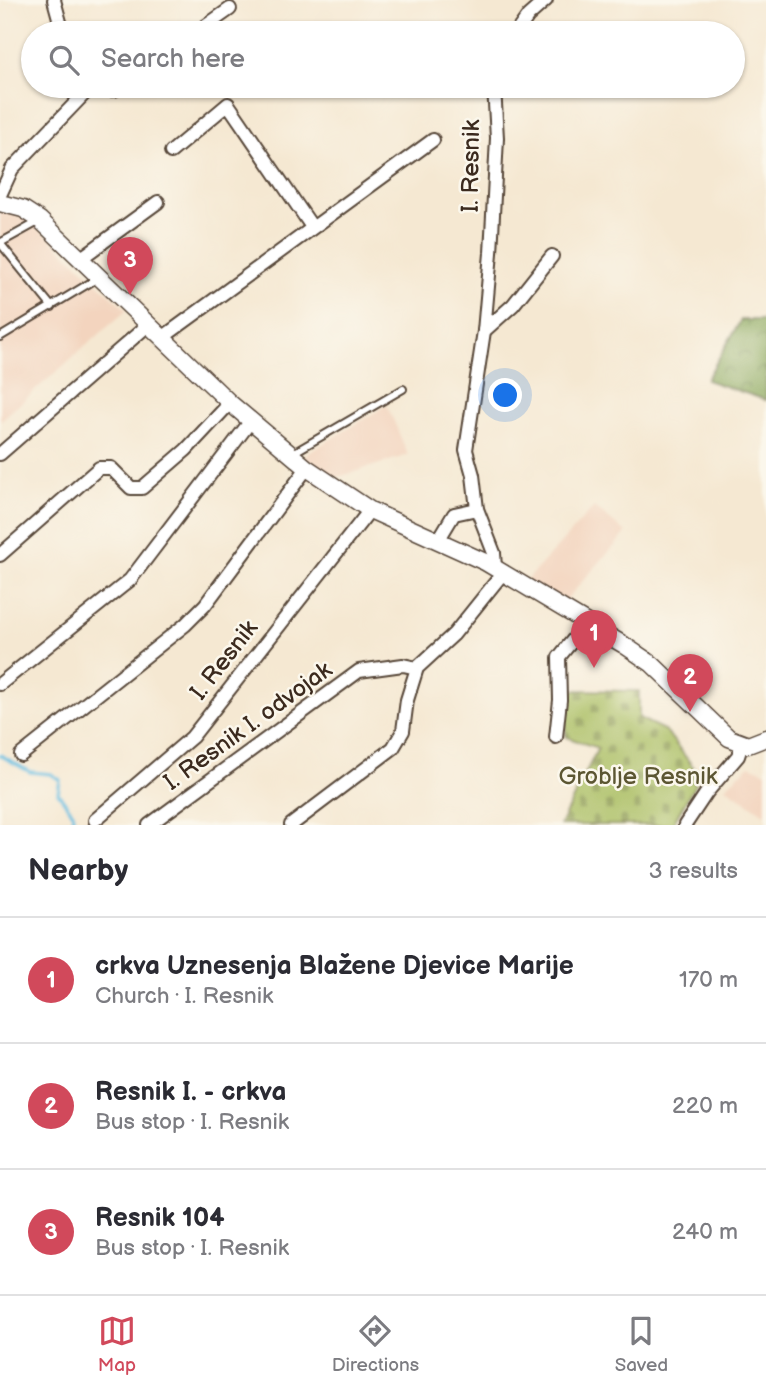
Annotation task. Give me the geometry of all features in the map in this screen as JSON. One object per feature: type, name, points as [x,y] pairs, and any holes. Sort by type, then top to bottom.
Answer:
[{"type":"street","points":[[54,0],[60,21]]},
{"type":"street","points":[[524,21],[546,0]]},
{"type":"street","points":[[213,21],[230,9]]},
{"type":"street","points":[[0,195],[12,169],[78,98]]},
{"type":"street","name":"I. Resnik","points":[[495,98],[497,138],[484,331],[466,450],[473,475],[477,509],[493,547],[499,570]]},
{"type":"street","points":[[171,152],[228,104],[313,227]]},
{"type":"street","name":"I. Resnik","points":[[162,338],[433,140]]},
{"type":"street","points":[[80,259],[158,202]]},
{"type":"street","points":[[0,203],[23,209],[40,220],[250,422],[307,468],[370,510],[439,539],[499,570],[652,664],[723,734],[742,744],[754,744],[766,738]]},
{"type":"street","points":[[484,331],[513,305],[552,256]]},
{"type":"street","points":[[0,454],[148,325]]},
{"type":"street","points":[[0,555],[99,468],[111,468],[131,488],[142,488],[186,450],[230,403]]},
{"type":"street","points":[[0,684],[130,580],[250,422]]},
{"type":"street","name":"I. Resnik","points":[[21,755],[198,612],[307,468]]},
{"type":"street","points":[[439,539],[454,514],[477,509]]},
{"type":"street","name":"I. Resnik","points":[[95,820],[192,737],[370,510]]},
{"type":"street","points":[[291,825],[393,748],[402,731],[407,700],[417,668],[454,634],[499,570]]},
{"type":"street","points":[[556,737],[560,699],[559,657],[586,624]]},
{"type":"street","name":"I. Resnik I. odvojak","points":[[149,825],[359,671],[381,666],[417,668]]},
{"type":"street","points":[[685,825],[707,792],[738,756],[742,744]]},
{"type":"lane","points":[[40,220],[0,243],[52,307]]},
{"type":"lane","points":[[0,337],[99,277]]},
{"type":"lane","points":[[290,455],[403,389]]},
{"type":"shaded area","points":[[0,207],[31,221],[127,310],[0,421]]},
{"type":"shaded area","points":[[387,405],[408,455],[335,478],[303,456]]},
{"type":"shaded area","points":[[594,507],[626,533],[562,604],[525,582]]},
{"type":"shaded area","points":[[750,765],[766,772],[766,815],[725,787]]},
{"type":"green space","points":[[741,320],[766,320],[766,400],[706,380]]},
{"type":"green space","name":"Groblje Resnik","points":[[565,690],[639,691],[639,718],[666,731],[700,776],[672,825],[560,825],[598,748],[566,737]]},
{"type":"waterway","points":[[0,755],[30,772],[51,774],[60,780],[58,793],[73,813],[72,825]]},
{"type":"place","name":"Resnik 104","points":[[130,295]]},
{"type":"place","name":"crkva Uznesenja Blažene Djevice Marije","points":[[594,668]]},
{"type":"place","name":"Resnik I. - crkva","points":[[690,712]]}]
